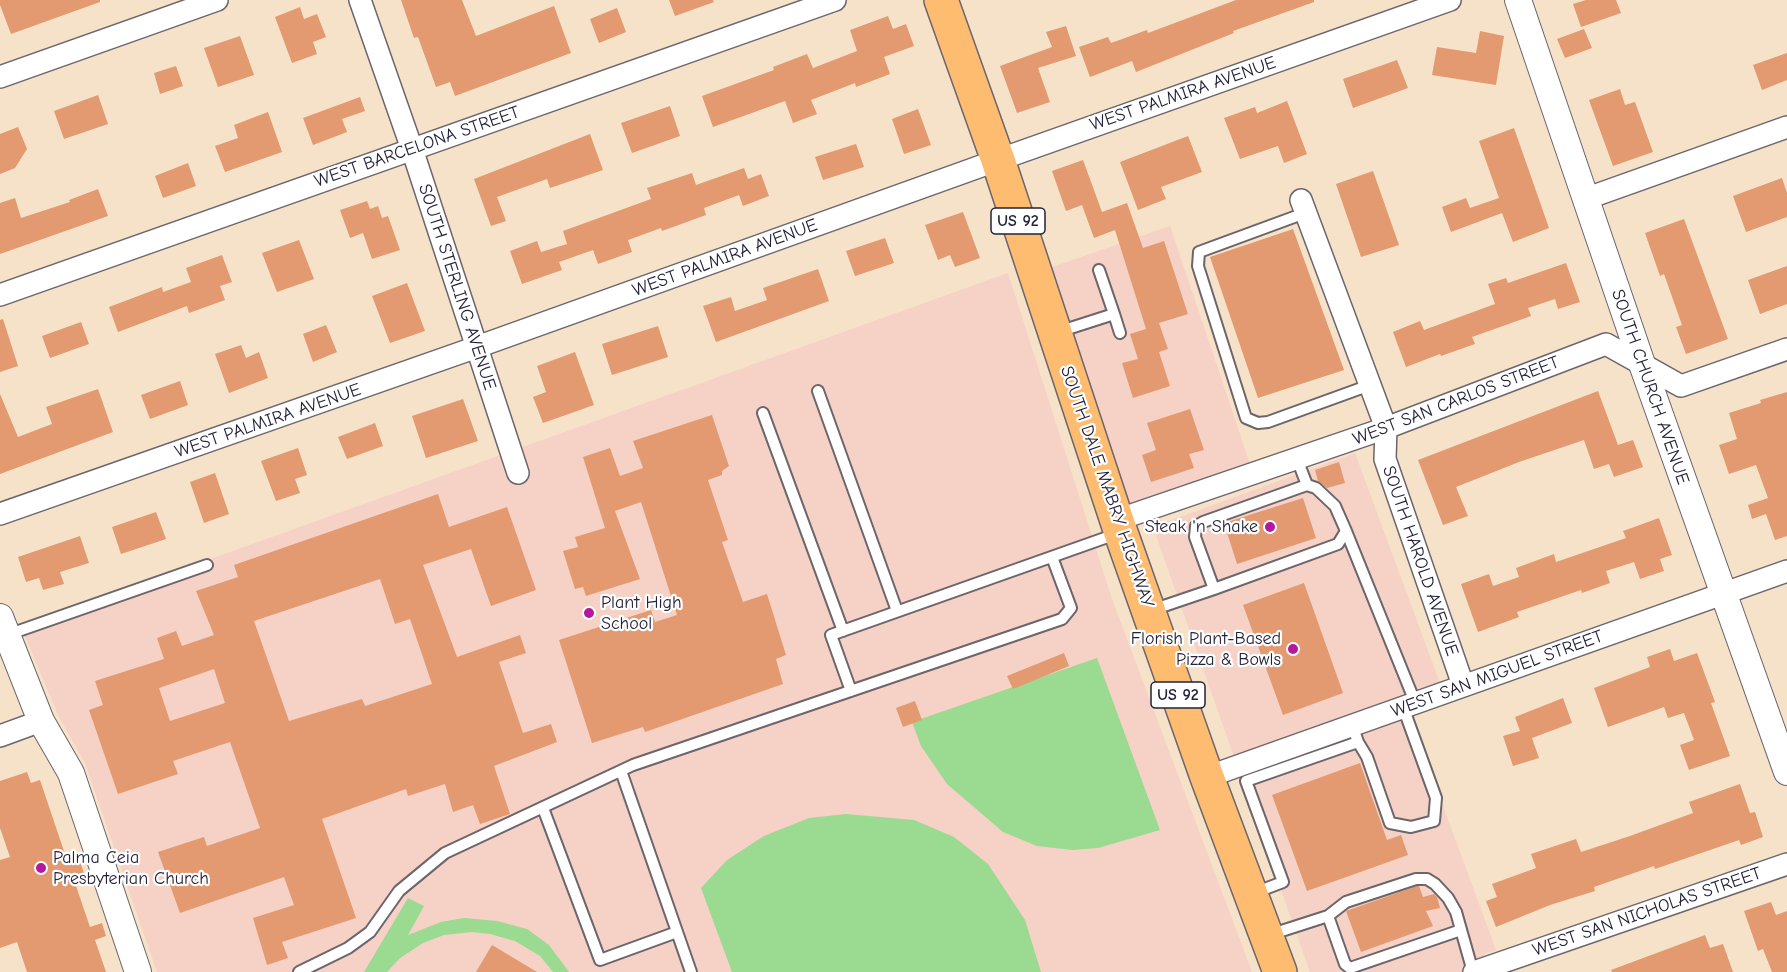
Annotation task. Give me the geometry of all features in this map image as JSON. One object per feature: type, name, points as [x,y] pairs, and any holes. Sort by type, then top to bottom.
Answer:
[{"type":"main road","name":"SOUTH DALE MABRY HIGHWAY","points":[[942,0],[998,160],[1119,526],[1207,777],[1280,972]]},
{"type":"street","points":[[0,77],[217,0]]},
{"type":"street","name":"SOUTH STERLING AVENUE","points":[[360,0],[412,149],[518,472]]},
{"type":"street","name":"WEST BARCELONA STREET","points":[[0,295],[835,0]]},
{"type":"street","name":"WEST PALMIRA AVENUE","points":[[0,514],[477,347],[1450,0]]},
{"type":"street","name":"SOUTH CHURCH AVENUE","points":[[1518,0],[1642,364],[1787,772]]},
{"type":"street","points":[[1585,199],[1787,127]]},
{"type":"street","name":"SOUTH HAROLD AVENUE","points":[[1303,206],[1386,428],[1384,459],[1463,685]]},
{"type":"street","name":"WEST SAN CARLOS STREET","points":[[1119,526],[1606,344],[1681,386],[1787,349]]},
{"type":"street","name":"WEST SAN MIGUEL STREET","points":[[1207,777],[1355,734],[1409,704],[1787,572]]},
{"type":"street","points":[[4,626],[41,721],[71,774],[138,972]]},
{"type":"street","points":[[0,736],[41,721]]},
{"type":"street","name":"WEST SAN NICHOLAS STREET","points":[[1474,972],[1787,864]]},
{"type":"lane","points":[[1303,206],[1199,252],[1198,266],[1246,418],[1258,423],[1268,422],[1370,385]]},
{"type":"lane","points":[[1099,270],[1120,333]]},
{"type":"lane","points":[[1055,333],[1114,314]]},
{"type":"lane","points":[[818,392],[897,611]]},
{"type":"lane","points":[[763,413],[843,631]]},
{"type":"lane","points":[[1298,459],[1306,485]]},
{"type":"lane","points":[[1214,589],[1195,537],[1196,526],[1306,485],[1316,488],[1335,506],[1346,531],[1409,704],[1436,798],[1434,820],[1411,827],[1390,823],[1367,757],[1355,734],[1246,781],[1283,882],[1250,894]]},
{"type":"lane","points":[[851,691],[831,635],[1052,557],[1119,526]]},
{"type":"lane","points":[[1149,611],[1338,544],[1346,531]]},
{"type":"lane","points":[[298,972],[348,948],[370,932],[399,891],[445,853],[633,765],[1062,619],[1071,608],[1052,557]]},
{"type":"lane","points":[[4,626],[207,566]]},
{"type":"lane","points":[[621,771],[691,972]]},
{"type":"lane","points":[[543,808],[600,960],[677,932]]},
{"type":"lane","points":[[1266,936],[1328,916],[1346,902],[1416,879],[1427,879],[1448,898],[1455,912],[1474,972]]},
{"type":"lane","points":[[1328,916],[1345,964],[1350,968],[1461,930]]},
{"type":"shaded area","points":[[1170,226],[1250,464],[1123,508],[1044,270]]},
{"type":"shaded area","name":"Plant High School","points":[[1008,273],[1112,599],[1252,972],[157,972],[85,763],[59,717],[21,627]]},
{"type":"shaded area","points":[[1355,453],[1441,686],[1404,700],[1496,950],[1484,954],[1490,972],[1310,972],[1153,527]]},
{"type":"green space","points":[[1097,658],[1160,830],[1098,848],[1072,850],[1037,846],[1003,832],[947,784],[921,746],[912,722]]},
{"type":"green space","points":[[846,814],[914,820],[954,837],[988,864],[1025,920],[1041,972],[732,972],[701,888],[727,860],[764,836],[809,818]]},
{"type":"green space","points":[[408,898],[424,906],[408,935],[441,922],[464,918],[497,921],[527,929],[549,945],[569,972],[553,972],[540,956],[515,941],[472,932],[444,935],[423,943],[400,958],[387,972],[364,972]]},
{"type":"building","points":[[0,0],[100,0],[100,2],[11,34]]},
{"type":"building","points":[[401,0],[462,0],[476,36],[554,6],[571,53],[455,96],[450,82],[436,87],[418,37],[414,38]]},
{"type":"building","points":[[669,0],[713,0],[714,2],[675,16]]},
{"type":"building","points":[[1236,0],[1314,0],[1314,2],[1233,31],[1234,33],[1136,72],[1132,61],[1090,77],[1079,47],[1108,37],[1111,43],[1147,30],[1148,33]]},
{"type":"building","points":[[1586,0],[1616,0],[1621,13],[1581,27],[1573,4]]},
{"type":"building","points":[[300,7],[304,19],[317,14],[326,37],[313,42],[317,54],[292,63],[275,17]]},
{"type":"building","points":[[617,8],[626,32],[599,43],[590,19]]},
{"type":"building","points":[[888,16],[893,29],[906,24],[914,46],[884,57],[890,74],[856,87],[855,83],[811,100],[817,114],[793,123],[785,101],[713,127],[702,96],[774,70],[773,67],[807,54],[813,68],[857,51],[850,30]]},
{"type":"building","points":[[1066,26],[1076,56],[1038,68],[1050,102],[1017,113],[1000,66],[1052,47],[1046,32]]},
{"type":"building","points":[[1584,29],[1592,48],[1565,58],[1557,39]]},
{"type":"building","points":[[1480,31],[1504,36],[1496,85],[1432,75],[1437,47],[1476,53]]},
{"type":"building","points":[[240,36],[254,75],[218,87],[204,48]]},
{"type":"building","points":[[1787,53],[1787,80],[1762,90],[1753,65]]},
{"type":"building","points":[[1397,60],[1408,88],[1353,108],[1343,79]]},
{"type":"building","points":[[176,66],[183,86],[160,94],[154,73]]},
{"type":"building","points":[[1620,89],[1625,105],[1635,102],[1653,152],[1613,166],[1589,100]]},
{"type":"building","points":[[98,95],[108,124],[64,139],[54,111]]},
{"type":"building","points":[[360,97],[365,111],[342,119],[347,132],[313,145],[303,118]]},
{"type":"building","points":[[1287,101],[1307,154],[1284,163],[1278,146],[1240,159],[1224,118],[1255,107],[1257,113]]},
{"type":"building","points":[[670,106],[680,136],[632,153],[621,123]]},
{"type":"building","points":[[918,109],[931,145],[904,154],[892,119]]},
{"type":"building","points":[[268,112],[282,152],[225,172],[215,146],[238,138],[234,125]]},
{"type":"building","points":[[18,127],[27,149],[15,168],[0,174],[0,134]]},
{"type":"building","points":[[1514,128],[1549,228],[1513,242],[1502,213],[1451,232],[1442,207],[1466,198],[1470,208],[1499,198],[1479,141]]},
{"type":"building","points":[[590,134],[603,170],[550,188],[547,179],[497,197],[506,221],[491,226],[474,179]]},
{"type":"building","points":[[1188,136],[1202,172],[1161,187],[1166,199],[1138,210],[1120,162]]},
{"type":"building","points":[[856,144],[864,167],[823,180],[815,157]]},
{"type":"building","points":[[1083,160],[1102,212],[1127,203],[1143,248],[1164,241],[1188,314],[1159,323],[1168,349],[1159,352],[1170,386],[1133,398],[1122,363],[1138,359],[1130,334],[1146,329],[1115,230],[1094,238],[1082,205],[1066,211],[1052,171]]},
{"type":"building","points":[[188,163],[196,186],[163,198],[155,176]]},
{"type":"building","points":[[744,168],[748,179],[761,174],[769,196],[743,206],[739,195],[704,208],[706,215],[662,231],[661,228],[628,240],[632,252],[598,264],[593,250],[559,262],[562,270],[522,284],[510,251],[537,241],[541,252],[567,244],[563,231],[651,199],[647,188],[692,173],[696,185]]},
{"type":"building","points":[[1373,171],[1399,245],[1361,257],[1336,184]]},
{"type":"building","points":[[1782,178],[1787,193],[1787,217],[1746,232],[1733,196]]},
{"type":"building","points":[[98,189],[108,216],[0,254],[0,203],[15,198],[21,218],[70,202],[69,200]]},
{"type":"building","points":[[367,201],[370,209],[378,206],[382,218],[388,216],[400,250],[372,259],[363,233],[350,238],[340,210]]},
{"type":"building","points":[[963,212],[980,258],[955,267],[950,255],[938,260],[925,225]]},
{"type":"building","points":[[1684,219],[1728,339],[1686,354],[1676,327],[1682,325],[1664,274],[1660,276],[1645,233]]},
{"type":"building","points":[[1293,229],[1344,370],[1258,398],[1210,257]]},
{"type":"building","points":[[885,238],[894,263],[855,276],[846,251]]},
{"type":"building","points":[[299,240],[314,279],[277,292],[262,253]]},
{"type":"building","points":[[222,255],[232,282],[220,286],[225,300],[189,313],[187,306],[118,332],[109,307],[162,287],[163,292],[191,282],[186,268]]},
{"type":"building","points":[[1566,263],[1580,302],[1558,309],[1555,299],[1528,308],[1531,316],[1472,337],[1475,344],[1406,367],[1393,332],[1420,321],[1424,330],[1495,304],[1488,284],[1506,278],[1508,283]]},
{"type":"building","points":[[1787,266],[1787,304],[1760,314],[1748,280]]},
{"type":"building","points":[[818,269],[829,301],[716,342],[703,306],[731,297],[735,311],[767,300],[763,288]]},
{"type":"building","points":[[407,283],[425,331],[390,343],[372,296]]},
{"type":"building","points":[[3,319],[18,366],[0,372],[0,320]]},
{"type":"building","points":[[81,322],[89,344],[50,358],[42,336]]},
{"type":"building","points":[[326,325],[337,352],[313,362],[303,334]]},
{"type":"building","points":[[658,326],[668,357],[612,375],[602,344]]},
{"type":"building","points":[[241,345],[246,358],[259,352],[268,378],[229,393],[215,354]]},
{"type":"building","points":[[575,352],[594,405],[543,423],[533,397],[546,392],[537,366]]},
{"type":"building","points":[[180,381],[188,405],[150,419],[141,395]]},
{"type":"building","points":[[98,389],[113,432],[0,474],[0,394],[18,437],[52,424],[46,407]]},
{"type":"building","points":[[1598,391],[1618,445],[1633,440],[1643,467],[1614,477],[1609,464],[1594,469],[1584,440],[1456,487],[1468,516],[1443,525],[1418,460]]},
{"type":"building","points":[[1787,392],[1787,536],[1775,540],[1766,514],[1752,519],[1748,505],[1768,498],[1756,465],[1729,474],[1719,445],[1737,439],[1729,413]]},
{"type":"building","points":[[463,399],[478,441],[426,458],[412,416]]},
{"type":"building","points":[[1190,409],[1204,450],[1189,454],[1194,468],[1151,482],[1142,455],[1156,450],[1147,423]]},
{"type":"building","points":[[712,415],[729,466],[722,471],[722,475],[708,480],[728,540],[722,542],[743,602],[767,594],[786,655],[776,659],[783,684],[645,732],[643,727],[592,743],[559,640],[651,610],[655,622],[677,615],[641,502],[615,511],[640,579],[586,596],[583,587],[575,589],[563,551],[578,547],[575,537],[605,528],[583,457],[610,448],[620,476],[643,468],[633,441]]},
{"type":"building","points":[[375,423],[383,446],[347,459],[338,437]]},
{"type":"building","points":[[298,448],[307,475],[295,479],[300,493],[276,501],[261,461]]},
{"type":"building","points":[[1339,462],[1345,483],[1327,488],[1318,481],[1315,470]]},
{"type":"building","points":[[215,473],[229,514],[204,523],[190,482]]},
{"type":"building","points":[[438,494],[449,527],[507,507],[536,590],[491,606],[471,549],[423,565],[457,657],[520,635],[526,653],[499,662],[523,733],[551,724],[557,742],[494,766],[510,814],[480,824],[473,805],[453,812],[445,784],[408,796],[406,789],[322,819],[356,918],[282,942],[288,958],[267,965],[253,918],[294,905],[284,877],[180,913],[158,852],[204,837],[207,846],[260,828],[230,742],[173,761],[178,774],[118,794],[89,710],[103,705],[95,681],[164,659],[157,638],[176,631],[182,646],[214,635],[196,591],[238,577],[234,565]],"holes":[[[380,579],[395,624],[410,619],[432,684],[365,706],[362,699],[289,721],[254,621]],[[214,669],[225,703],[170,721],[159,688]]]},
{"type":"building","points":[[1303,498],[1316,538],[1237,564],[1224,523]]},
{"type":"building","points":[[156,512],[166,539],[121,554],[112,527]]},
{"type":"building","points":[[1659,518],[1672,555],[1660,559],[1664,571],[1640,579],[1634,562],[1606,571],[1610,583],[1582,593],[1581,590],[1517,612],[1519,617],[1478,632],[1461,584],[1489,574],[1493,586],[1519,577],[1516,568],[1554,554],[1556,562],[1626,538],[1623,531]]},
{"type":"building","points":[[80,536],[89,563],[60,572],[64,584],[43,590],[39,578],[26,582],[18,557]]},
{"type":"building","name":"Florish Plant-Based Pizza & Bowls","points":[[1304,583],[1343,693],[1283,715],[1243,605]]},
{"type":"building","points":[[1670,649],[1674,661],[1697,653],[1715,702],[1711,703],[1730,756],[1689,770],[1680,745],[1694,740],[1684,713],[1668,718],[1664,707],[1608,727],[1594,688],[1650,667],[1647,657]]},
{"type":"building","points":[[1064,653],[1069,666],[1013,689],[1007,676]]},
{"type":"building","points":[[1563,698],[1572,723],[1532,738],[1539,758],[1513,766],[1503,736],[1520,731],[1515,717]]},
{"type":"building","points":[[915,701],[922,720],[903,727],[896,708]]},
{"type":"building","points":[[1360,763],[1387,840],[1401,835],[1408,855],[1307,891],[1272,795]]},
{"type":"building","name":"Palma Ceia Presbyterian Church","points":[[27,772],[31,783],[40,780],[68,863],[79,859],[84,873],[73,877],[90,927],[102,923],[106,936],[95,940],[106,972],[27,972],[17,942],[0,948],[0,860],[10,857],[0,828],[0,781]]},
{"type":"building","points":[[1740,784],[1750,813],[1755,812],[1763,837],[1741,845],[1739,840],[1655,869],[1654,866],[1594,887],[1595,891],[1550,905],[1496,927],[1486,901],[1497,897],[1492,884],[1536,868],[1531,854],[1576,839],[1581,852],[1630,836],[1693,813],[1689,802]]},
{"type":"building","points":[[1417,886],[1423,897],[1434,894],[1437,897],[1440,908],[1426,911],[1433,926],[1361,952],[1346,911]]},
{"type":"building","points":[[1771,902],[1776,915],[1787,911],[1787,972],[1772,972],[1763,949],[1758,951],[1744,911]]},
{"type":"building","points":[[1705,935],[1710,948],[1723,944],[1733,972],[1612,972],[1611,970]]},
{"type":"building","points":[[492,945],[537,972],[476,972]]},
{"type":"place","name":"Steak 'n Shake","points":[[1270,527]]},
{"type":"place","name":"Plant High School","points":[[589,613]]},
{"type":"place","name":"Florish Plant-Based Pizza & Bowls","points":[[1293,649]]},
{"type":"place","name":"Palma Ceia Presbyterian Church","points":[[41,868]]}]
